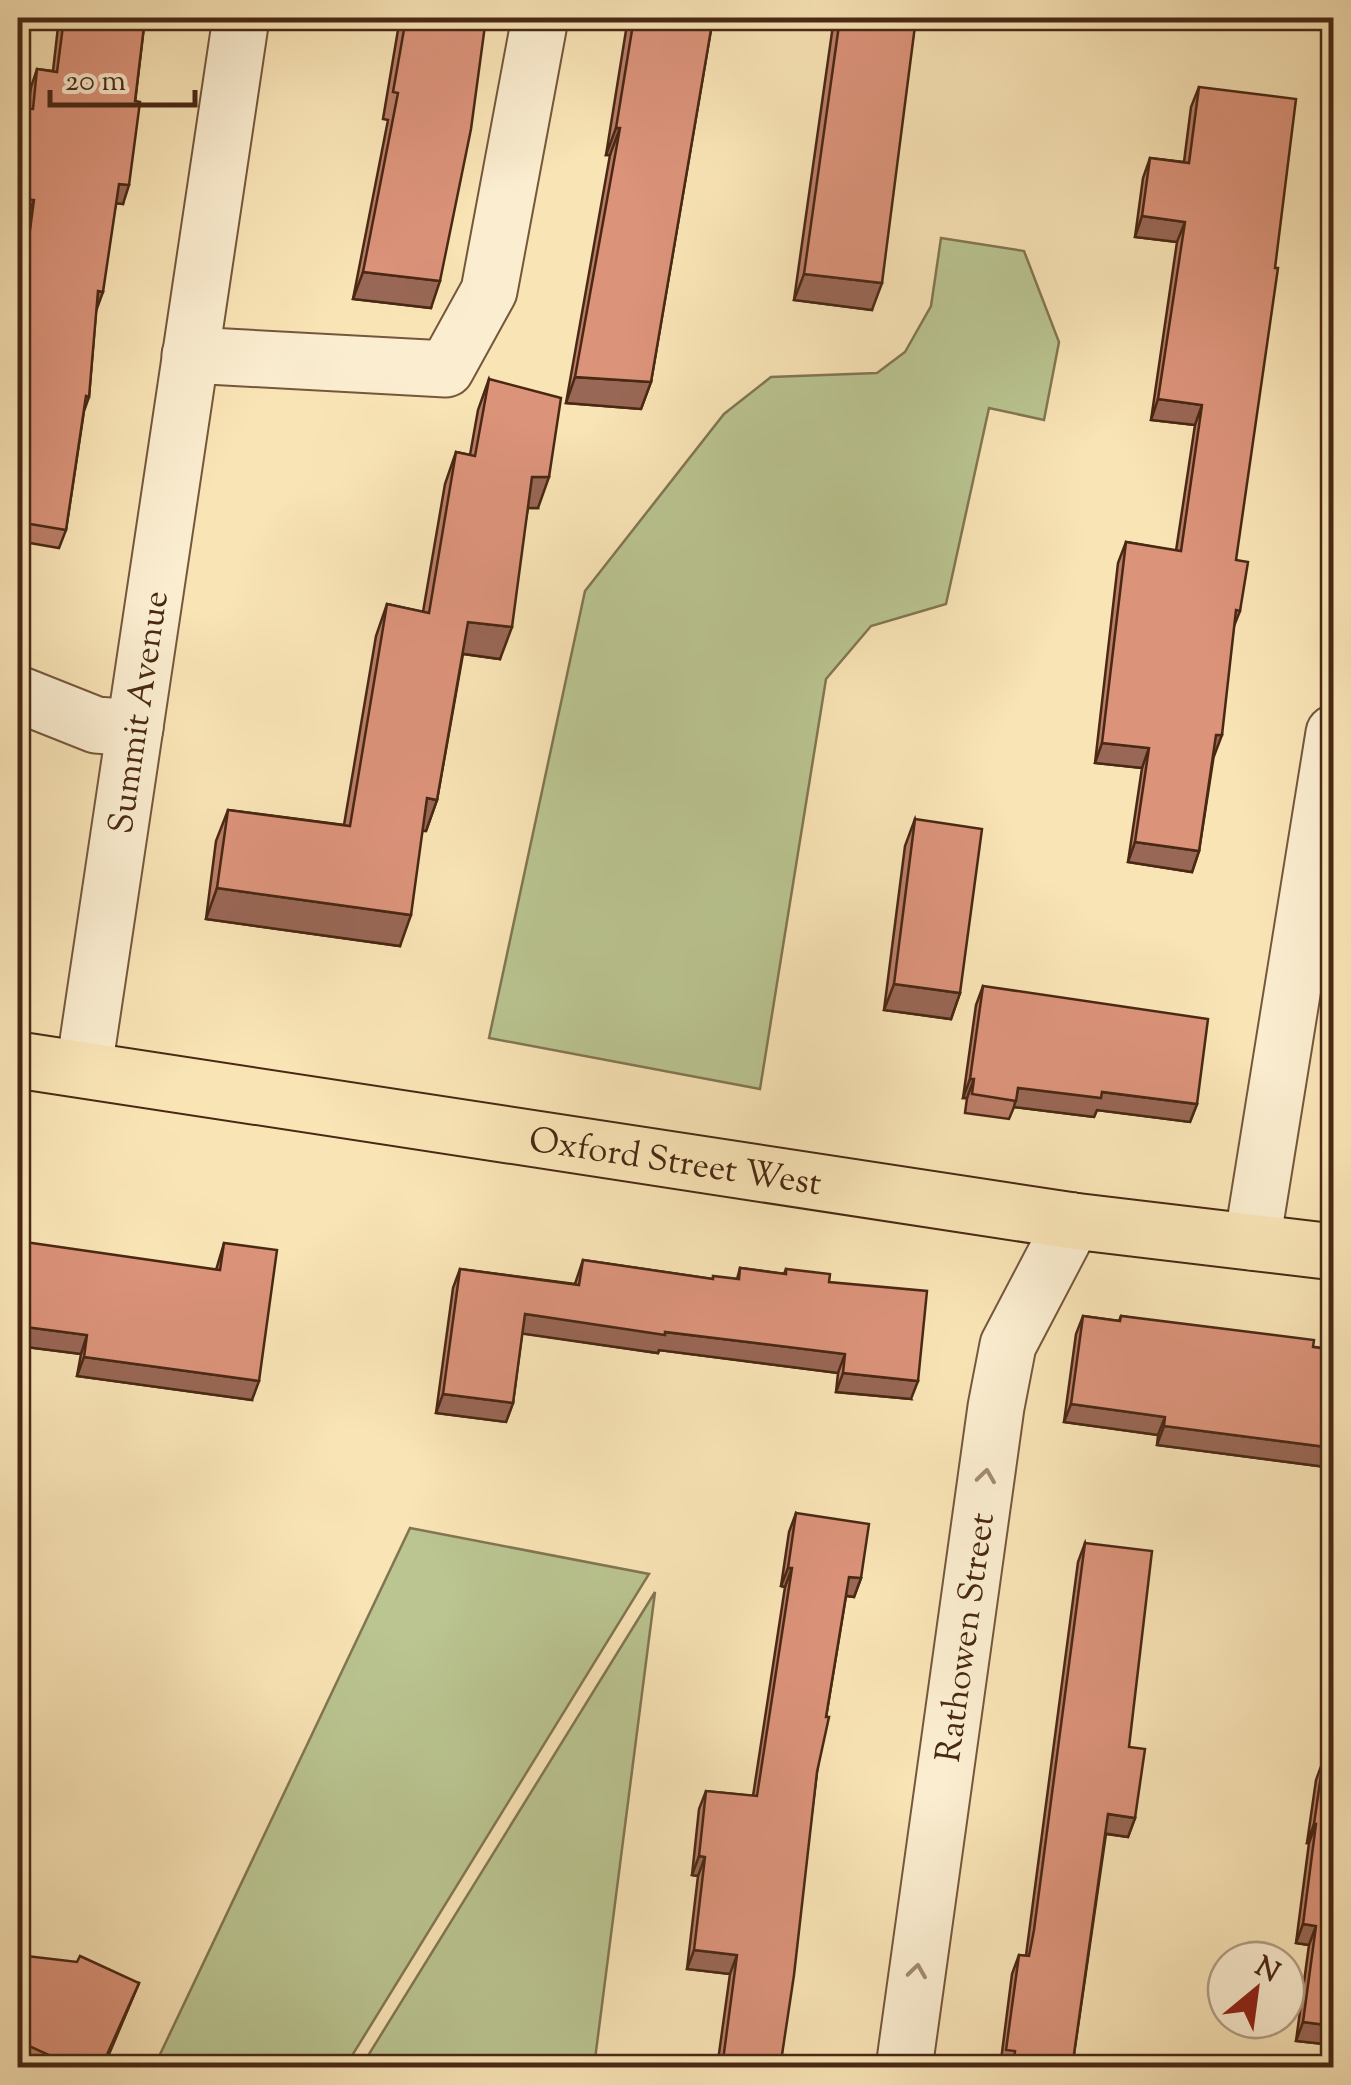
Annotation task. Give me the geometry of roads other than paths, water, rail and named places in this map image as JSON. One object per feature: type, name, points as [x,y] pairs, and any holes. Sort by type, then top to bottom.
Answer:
[{"type":"main road","name":"Oxford Street West","points":[[18,1060],[1073,1221],[1334,1252]]},
{"type":"street","name":"Summit Avenue","points":[[84,1068],[241,18]]},
{"type":"street","points":[[190,354],[446,369],[489,292],[540,18]]},
{"type":"street","points":[[18,694],[96,725],[135,728]]},
{"type":"street","points":[[1252,1242],[1334,733]]},
{"type":"street","name":"Rathowen Street","points":[[904,2068],[996,1407],[1008,1346],[1073,1221]]}]
